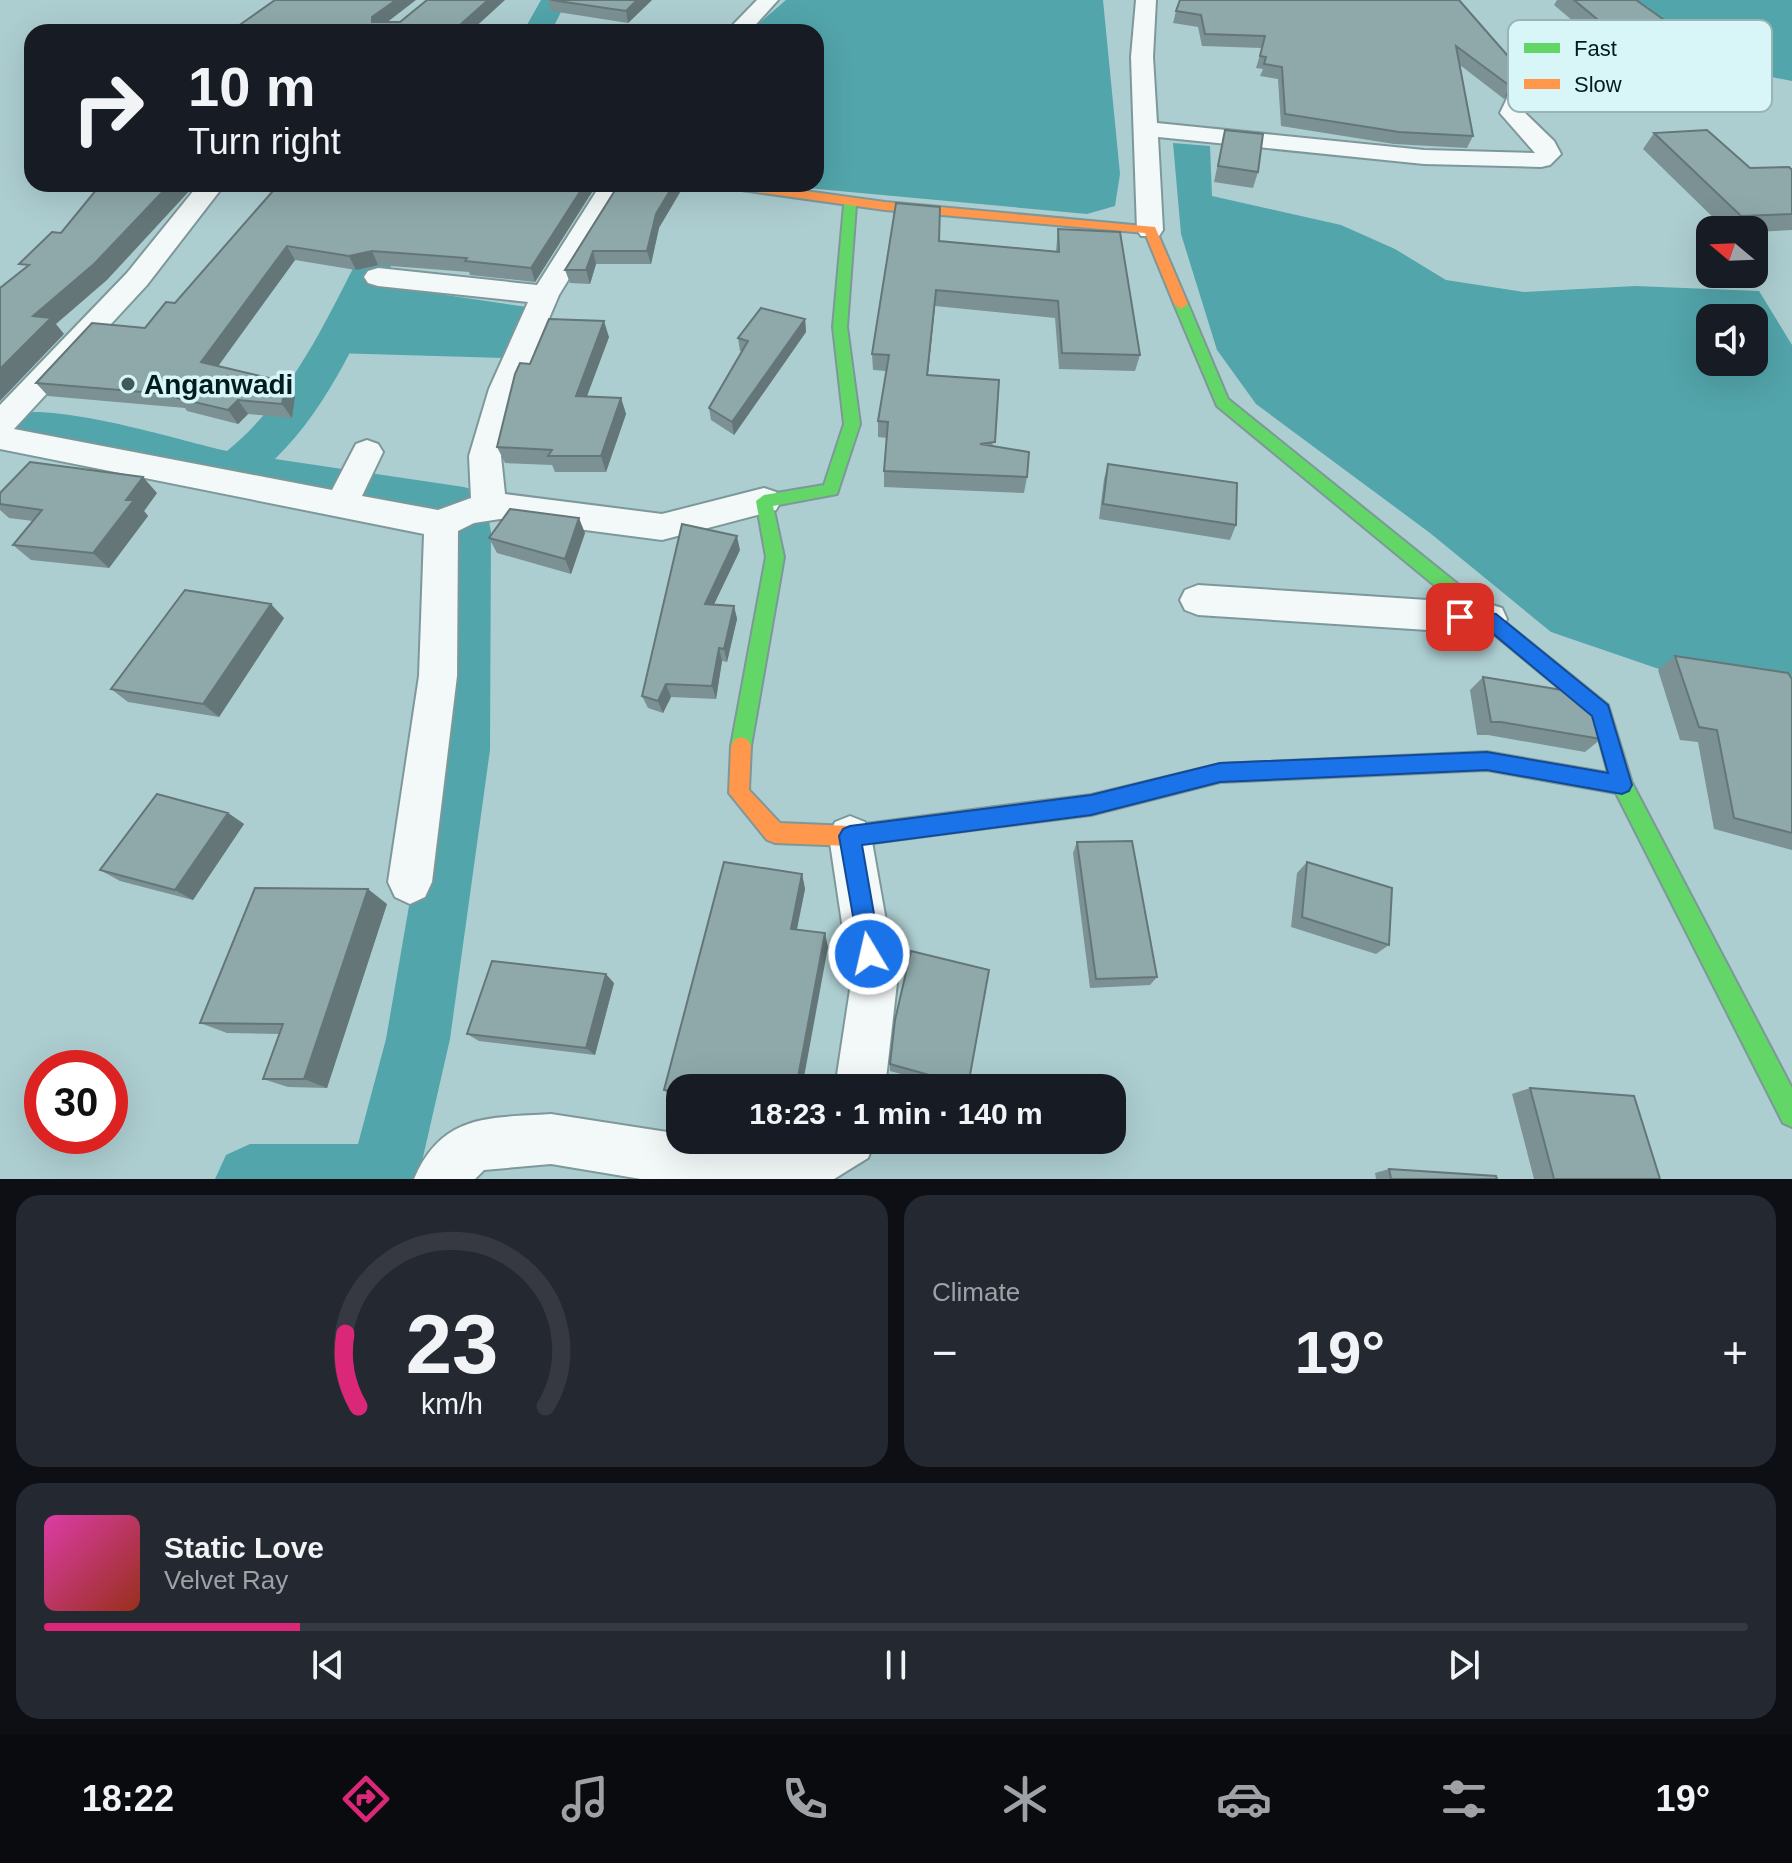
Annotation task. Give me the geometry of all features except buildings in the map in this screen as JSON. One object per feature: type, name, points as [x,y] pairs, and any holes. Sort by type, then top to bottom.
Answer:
[{"type":"street","points":[[745,24],[768,0]]},
{"type":"street","points":[[1146,0],[1144,129],[1150,230],[1222,402],[1601,711],[1622,785],[1779,1062],[1792,1114]]},
{"type":"street","points":[[1144,129],[1424,157],[1541,160],[1549,154],[1545,146],[1512,112]]},
{"type":"street","points":[[0,424],[137,279],[206,192]]},
{"type":"street","points":[[489,508],[485,456],[504,389],[545,295],[609,192]]},
{"type":"street","points":[[774,192],[850,205],[980,212],[1150,230]]},
{"type":"street","points":[[0,438],[441,524],[468,511],[526,507],[662,527],[764,501],[831,490],[852,424],[840,327],[850,205]]},
{"type":"street","points":[[378,277],[545,295]]},
{"type":"street","points":[[342,503],[367,452]]},
{"type":"street","points":[[764,501],[775,557],[742,729],[739,793],[775,833],[850,836],[1091,805],[1220,773],[1487,761],[1622,785]]},
{"type":"street","points":[[410,882],[438,676],[441,524]]},
{"type":"street","points":[[1198,600],[1489,619]]},
{"type":"street","points":[[850,836],[874,983],[862,1074]]},
{"type":"street","points":[[440,1179],[472,1145],[551,1139],[789,1177],[827,1154]]},
{"type":"water","points":[[786,0],[1103,0],[1120,174],[1115,206],[1087,214],[824,190],[824,24],[758,24]]},
{"type":"water","points":[[1574,0],[1792,0],[1792,81],[1772,77],[1772,20],[1616,20]]},
{"type":"water","points":[[1173,143],[1210,146],[1212,196],[1341,225],[1395,249],[1446,280],[1524,292],[1635,286],[1759,291],[1767,304],[1696,304],[1696,376],[1768,376],[1768,306],[1792,345],[1792,676],[1659,669],[1551,632],[1430,533],[1256,404],[1217,350],[1181,234]]},
{"type":"water","points":[[371,284],[534,308],[504,358],[333,353]]},
{"type":"waterway","points":[[541,24],[554,0]]},
{"type":"waterway","points":[[235,469],[276,431],[298,403],[334,342],[411,192]]},
{"type":"waterway","points":[[21,426],[69,431],[235,469]]},
{"type":"waterway","points":[[235,469],[464,504],[468,532],[463,750],[418,1039],[384,1178],[250,1179]]},
{"type":"traffic: fast","points":[[741,746],[775,557],[764,501],[831,490],[852,424],[840,327],[850,205]]},
{"type":"traffic: fast","points":[[1181,304],[1222,402],[1601,711],[1622,785],[1792,1114]]},
{"type":"traffic: fast","points":[[995,817],[1091,805],[1220,773],[1487,761],[1622,785]]},
{"type":"traffic: slow","points":[[784,192],[885,206],[1150,230],[1181,304]]},
{"type":"traffic: slow","points":[[741,746],[739,793],[775,833],[850,836],[995,817]]},
{"type":"place","name":"Anganwadi","points":[[128,384]]},
{"type":"route","points":[[869,954],[850,836],[1091,805],[1220,773],[1487,761],[1622,785],[1601,711],[1489,619],[1460,617]]}]
